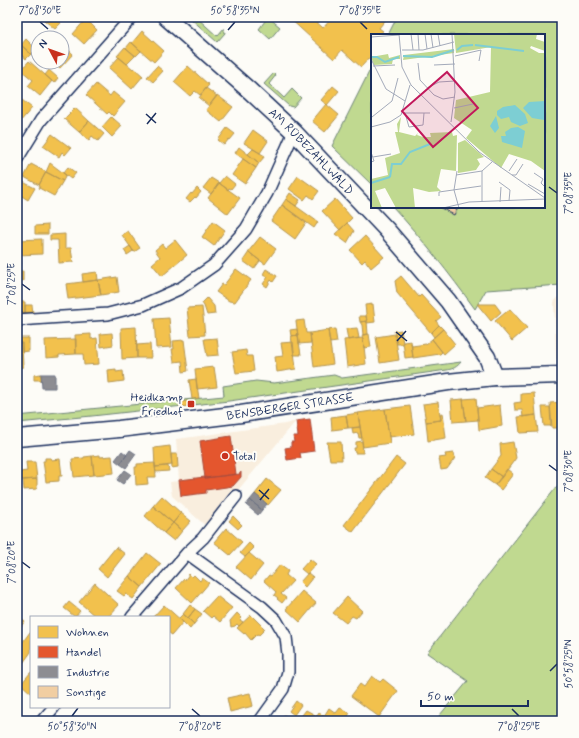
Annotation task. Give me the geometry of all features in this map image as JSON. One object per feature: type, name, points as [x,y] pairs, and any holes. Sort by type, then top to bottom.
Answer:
[{"type":"main road","name":"AM RÜBEZAHLWALD","points":[[166,17],[294,132],[386,229],[448,301],[486,357],[496,377]]},
{"type":"main road","name":"BENSBERGER STRASSE","points":[[17,438],[242,414],[440,383],[496,377],[562,376]]},
{"type":"street","points":[[17,159],[41,120],[132,17]]},
{"type":"street","points":[[17,320],[108,314],[143,305],[181,288],[214,265],[246,229],[267,193],[294,132]]},
{"type":"street","points":[[133,616],[187,553],[203,538],[236,496]]},
{"type":"street","points":[[187,553],[262,607],[276,620],[286,637],[288,672],[285,684],[260,721]]},
{"type":"street","points":[[42,721],[53,708]]},
{"type":"shaded area","points":[[560,295],[562,295],[562,358],[556,359],[554,302]]},
{"type":"shaded area","points":[[296,421],[207,527],[172,496],[170,482],[179,481],[176,439],[285,424]]},
{"type":"green space","points":[[189,17],[196,17],[217,36],[224,28],[225,33],[217,42]]},
{"type":"green space","points":[[268,17],[280,27],[270,39],[259,29]]},
{"type":"green space","points":[[397,17],[562,17],[562,285],[486,290],[475,309],[435,256],[394,208],[545,208],[545,34],[388,34]]},
{"type":"green space","points":[[371,68],[371,184],[332,146]]},
{"type":"green space","points":[[274,73],[276,75],[269,84],[284,98],[292,89],[301,98],[293,107],[289,106],[264,84]]},
{"type":"green space","points":[[461,362],[455,368],[447,370],[229,401],[17,423],[17,416],[224,396],[223,386],[256,381],[274,383],[334,375],[342,378]]},
{"type":"green space","points":[[562,480],[562,721],[435,721],[468,681],[427,653]]},
{"type":"building: Wohnen","points":[[47,17],[54,17],[61,23],[55,29],[44,20]]},
{"type":"building: Wohnen","points":[[288,17],[311,17],[323,28],[333,17],[388,17],[379,28],[383,31],[380,34],[371,34],[371,56],[361,67],[342,50],[334,59]]},
{"type":"building: Wohnen","points":[[86,19],[97,30],[84,44],[73,34]]},
{"type":"building: Wohnen","points":[[142,31],[164,51],[154,62],[132,43]]},
{"type":"building: Wohnen","points":[[26,39],[30,43],[30,53],[21,45]]},
{"type":"building: Wohnen","points":[[131,42],[141,51],[136,56],[126,48]]},
{"type":"building: Wohnen","points":[[21,45],[30,53],[30,55],[26,59],[17,51]]},
{"type":"building: Wohnen","points":[[125,47],[135,56],[127,64],[117,56]]},
{"type":"building: Wohnen","points":[[119,57],[143,76],[132,89],[109,68]]},
{"type":"building: Wohnen","points":[[29,61],[30,70],[39,70],[52,81],[40,96],[28,86],[33,80],[21,70]]},
{"type":"building: Wohnen","points":[[157,66],[163,71],[153,82],[147,77]]},
{"type":"building: Wohnen","points":[[188,66],[209,85],[200,95],[195,91],[190,96],[174,82]]},
{"type":"building: Wohnen","points":[[49,70],[58,78],[54,83],[45,75]]},
{"type":"building: Wohnen","points":[[96,84],[110,96],[113,92],[125,102],[113,116],[109,112],[107,114],[86,95]]},
{"type":"building: Wohnen","points":[[333,86],[339,91],[327,105],[321,100]]},
{"type":"building: Wohnen","points":[[206,88],[217,96],[209,106],[199,98]]},
{"type":"building: Wohnen","points":[[217,95],[233,107],[221,122],[206,110]]},
{"type":"building: Wohnen","points":[[17,96],[32,108],[19,123],[17,121]]},
{"type":"building: Wohnen","points":[[326,104],[339,115],[325,132],[312,121]]},
{"type":"building: Wohnen","points":[[75,108],[89,121],[79,132],[64,119]]},
{"type":"building: Wohnen","points":[[111,117],[122,126],[112,137],[102,127]]},
{"type":"building: Wohnen","points":[[89,121],[104,134],[98,141],[92,136],[89,140],[79,132]]},
{"type":"building: Wohnen","points":[[227,128],[235,134],[224,145],[218,140]]},
{"type":"building: Wohnen","points":[[253,130],[268,141],[260,153],[244,143]]},
{"type":"building: Wohnen","points":[[52,134],[71,148],[65,155],[62,152],[59,157],[43,146]]},
{"type":"building: Wohnen","points":[[239,147],[259,163],[256,168],[235,153]]},
{"type":"building: Wohnen","points":[[253,149],[265,156],[259,163],[248,154]]},
{"type":"building: Wohnen","points":[[243,159],[256,168],[245,184],[232,175]]},
{"type":"building: Wohnen","points":[[50,163],[66,175],[63,181],[46,172]]},
{"type":"building: Wohnen","points":[[31,164],[46,172],[39,185],[24,177]]},
{"type":"building: Wohnen","points":[[68,167],[76,173],[71,179],[63,173]]},
{"type":"building: Wohnen","points":[[46,172],[63,181],[54,196],[39,188],[39,185]]},
{"type":"building: Wohnen","points":[[225,176],[235,184],[228,190],[219,183]]},
{"type":"building: Wohnen","points":[[298,176],[319,191],[313,199],[308,195],[304,200],[289,189]]},
{"type":"building: Wohnen","points":[[211,178],[219,183],[211,194],[203,188]]},
{"type":"building: Wohnen","points":[[23,182],[35,188],[28,200],[17,193]]},
{"type":"building: Wohnen","points":[[219,183],[240,198],[228,214],[208,198]]},
{"type":"building: Wohnen","points":[[197,188],[201,192],[190,202],[186,199]]},
{"type":"building: Wohnen","points":[[290,193],[300,200],[296,206],[286,199]]},
{"type":"building: Wohnen","points":[[286,199],[318,222],[314,228],[282,205]]},
{"type":"building: Wohnen","points":[[335,199],[352,218],[340,230],[322,211]]},
{"type":"building: Wohnen","points":[[282,205],[306,223],[295,239],[271,221]]},
{"type":"building: Wohnen","points":[[213,221],[225,230],[214,246],[202,237]]},
{"type":"building: Wohnen","points":[[347,223],[354,231],[347,243],[335,234]]},
{"type":"building: Wohnen","points":[[48,225],[48,234],[35,234],[35,226]]},
{"type":"building: Wohnen","points":[[128,231],[140,248],[134,252],[122,235]]},
{"type":"building: Wohnen","points":[[65,234],[65,248],[71,248],[73,262],[59,263],[58,240],[50,240],[50,235]]},
{"type":"building: Wohnen","points":[[365,236],[384,257],[371,268],[365,260],[362,263],[350,250]]},
{"type":"building: Wohnen","points":[[260,237],[276,249],[265,264],[248,252]]},
{"type":"building: Wohnen","points":[[42,239],[42,254],[17,255],[17,240]]},
{"type":"building: Wohnen","points":[[175,240],[187,255],[162,276],[152,264],[160,257],[155,250],[162,244],[165,248]]},
{"type":"building: Wohnen","points":[[130,246],[134,252],[133,251],[127,255],[124,250]]},
{"type":"building: Wohnen","points":[[249,252],[260,261],[254,269],[243,261]]},
{"type":"building: Wohnen","points":[[17,255],[20,255],[21,264],[17,264]]},
{"type":"building: Wohnen","points":[[236,269],[251,280],[235,302],[229,301],[216,292],[222,284],[224,285]]},
{"type":"building: Wohnen","points":[[266,269],[277,276],[273,282],[271,280],[267,287],[263,284],[268,277],[263,274]]},
{"type":"building: Wohnen","points":[[23,271],[23,281],[17,281],[17,272]]},
{"type":"building: Wohnen","points":[[97,272],[98,280],[83,282],[82,274]]},
{"type":"building: Wohnen","points":[[401,276],[419,297],[421,295],[441,317],[436,321],[439,325],[431,333],[397,293],[395,281]]},
{"type":"building: Wohnen","points":[[117,277],[119,292],[101,295],[98,280]]},
{"type":"building: Wohnen","points":[[98,280],[101,295],[68,299],[66,284]]},
{"type":"building: Wohnen","points":[[207,298],[214,306],[215,314],[207,315],[202,303]]},
{"type":"building: Wohnen","points":[[17,302],[25,302],[25,313],[18,313]]},
{"type":"building: Wohnen","points":[[373,304],[375,322],[367,323],[365,305]]},
{"type":"building: Wohnen","points":[[477,304],[495,304],[501,312],[491,321]]},
{"type":"building: Wohnen","points":[[25,305],[32,305],[33,313],[25,313]]},
{"type":"building: Wohnen","points":[[202,307],[205,335],[190,336],[187,308]]},
{"type":"building: Wohnen","points":[[510,309],[527,328],[512,341],[495,321]]},
{"type":"building: Wohnen","points":[[359,316],[366,316],[367,321],[360,322]]},
{"type":"building: Wohnen","points":[[169,318],[172,347],[156,348],[154,319]]},
{"type":"building: Wohnen","points":[[304,320],[306,333],[310,333],[311,343],[299,344],[296,321]]},
{"type":"building: Wohnen","points":[[367,321],[368,334],[363,335],[362,325],[360,322]]},
{"type":"building: Wohnen","points":[[439,325],[443,329],[434,337],[431,333]]},
{"type":"building: Wohnen","points":[[136,327],[137,358],[122,359],[121,328]]},
{"type":"building: Wohnen","points":[[357,328],[359,338],[348,340],[346,329]]},
{"type":"building: Wohnen","points":[[297,329],[298,335],[291,336],[290,330]]},
{"type":"building: Wohnen","points":[[335,329],[337,342],[330,343],[328,330]]},
{"type":"building: Wohnen","points":[[443,329],[455,344],[444,354],[432,339]]},
{"type":"building: Wohnen","points":[[328,330],[333,364],[314,367],[310,333]]},
{"type":"building: Wohnen","points":[[401,330],[403,344],[397,344],[394,331]]},
{"type":"building: Wohnen","points":[[112,333],[113,345],[101,347],[100,334]]},
{"type":"building: Wohnen","points":[[91,334],[91,339],[97,338],[99,364],[84,365],[83,354],[76,354],[75,335]]},
{"type":"building: Wohnen","points":[[369,334],[371,347],[364,348],[362,335]]},
{"type":"building: Wohnen","points":[[395,334],[399,360],[380,363],[376,337]]},
{"type":"building: Wohnen","points":[[298,335],[301,355],[294,355],[291,336]]},
{"type":"building: Wohnen","points":[[20,338],[29,338],[29,351],[22,352]]},
{"type":"building: Wohnen","points":[[217,338],[219,355],[207,356],[204,339]]},
{"type":"building: Wohnen","points":[[363,338],[366,364],[347,367],[344,340]]},
{"type":"building: Wohnen","points":[[76,339],[76,354],[59,355],[59,357],[46,358],[45,340]]},
{"type":"building: Wohnen","points":[[432,339],[442,352],[440,354],[413,358],[411,343],[412,346],[426,344]]},
{"type":"building: Wohnen","points":[[184,340],[188,371],[183,372],[182,361],[174,362],[172,349],[174,349],[173,341]]},
{"type":"building: Wohnen","points":[[411,341],[413,357],[405,358],[403,342]]},
{"type":"building: Wohnen","points":[[293,342],[296,369],[277,372],[275,357],[283,356],[281,343]]},
{"type":"building: Wohnen","points":[[17,343],[22,343],[23,367],[17,368]]},
{"type":"building: Wohnen","points":[[150,344],[151,358],[137,358],[137,345]]},
{"type":"building: Wohnen","points":[[246,350],[247,356],[252,356],[254,371],[236,373],[232,352]]},
{"type":"building: Wohnen","points":[[214,367],[217,387],[197,389],[195,369]]},
{"type":"building: Wohnen","points":[[116,369],[116,372],[123,371],[124,381],[109,383],[108,370]]},
{"type":"building: Wohnen","points":[[41,374],[42,382],[41,380],[34,380],[34,375]]},
{"type":"building: Wohnen","points":[[196,379],[199,398],[192,399],[189,380]]},
{"type":"building: Wohnen","points":[[534,393],[536,415],[523,417],[522,410],[515,410],[514,403],[521,402],[521,394]]},
{"type":"building: Wohnen","points":[[476,398],[478,420],[466,421],[463,399]]},
{"type":"building: Wohnen","points":[[463,399],[466,421],[453,422],[451,400]]},
{"type":"building: Wohnen","points":[[189,401],[189,406],[180,407],[179,402]]},
{"type":"building: Wohnen","points":[[438,402],[441,420],[426,422],[423,404]]},
{"type":"building: Wohnen","points":[[562,402],[562,428],[552,428],[550,403]]},
{"type":"building: Wohnen","points":[[500,405],[502,426],[479,430],[477,408]]},
{"type":"building: Wohnen","points":[[410,406],[414,434],[389,437],[385,409]]},
{"type":"building: Wohnen","points":[[542,407],[550,407],[551,426],[544,426]]},
{"type":"building: Wohnen","points":[[385,409],[390,443],[363,447],[358,413]]},
{"type":"building: Wohnen","points":[[358,413],[360,427],[348,428],[346,415]]},
{"type":"building: Wohnen","points":[[443,413],[446,438],[428,441],[426,422],[441,420],[440,414]]},
{"type":"building: Wohnen","points":[[346,415],[348,428],[332,430],[331,417]]},
{"type":"building: Wohnen","points":[[536,415],[538,432],[520,433],[518,417]]},
{"type":"building: Wohnen","points":[[360,427],[362,438],[359,438],[358,433],[353,434],[352,428]]},
{"type":"building: Wohnen","points":[[362,441],[363,453],[355,453],[354,448],[356,448],[356,442]]},
{"type":"building: Wohnen","points":[[327,442],[341,442],[342,460],[330,460]]},
{"type":"building: Wohnen","points":[[513,442],[516,458],[502,477],[491,469],[501,456],[500,444]]},
{"type":"building: Wohnen","points":[[170,446],[172,465],[155,467],[154,448]]},
{"type":"building: Wohnen","points":[[454,453],[455,458],[447,469],[441,470],[439,458],[446,457],[445,454]]},
{"type":"building: Wohnen","points":[[171,454],[177,454],[178,467],[172,468]]},
{"type":"building: Wohnen","points":[[100,455],[100,457],[112,456],[114,473],[94,475],[92,456]]},
{"type":"building: Wohnen","points":[[92,456],[94,475],[74,477],[72,459]]},
{"type":"building: Wohnen","points":[[396,457],[405,464],[353,532],[344,525]]},
{"type":"building: Wohnen","points":[[45,458],[51,458],[51,460],[60,459],[62,476],[59,476],[59,481],[46,482],[43,461],[45,461]]},
{"type":"building: Wohnen","points":[[26,462],[35,462],[37,479],[21,480],[20,472],[27,471]]},
{"type":"building: Wohnen","points":[[155,463],[156,477],[147,477],[148,484],[136,485],[135,467],[137,467],[137,464]]},
{"type":"building: Wohnen","points":[[168,466],[169,471],[156,472],[155,467]]},
{"type":"building: Wohnen","points":[[491,469],[502,477],[495,485],[485,478]]},
{"type":"building: Wohnen","points":[[507,469],[513,474],[501,490],[495,485]]},
{"type":"building: Wohnen","points":[[37,479],[37,489],[24,490],[23,480]]},
{"type":"building: Wohnen","points":[[267,479],[281,490],[268,505],[255,494]]},
{"type":"building: Wohnen","points":[[162,496],[181,513],[173,523],[153,506]]},
{"type":"building: Wohnen","points":[[153,506],[173,523],[164,533],[145,516]]},
{"type":"building: Wohnen","points":[[181,513],[191,521],[182,531],[173,523]]},
{"type":"building: Wohnen","points":[[233,516],[242,525],[238,529],[229,521]]},
{"type":"building: Wohnen","points":[[173,523],[182,531],[174,541],[164,533]]},
{"type":"building: Wohnen","points":[[226,528],[242,542],[230,555],[214,542]]},
{"type":"building: Wohnen","points":[[249,543],[254,548],[245,557],[240,553]]},
{"type":"building: Wohnen","points":[[116,547],[125,554],[107,577],[98,569]]},
{"type":"building: Wohnen","points":[[147,553],[161,564],[142,587],[129,576]]},
{"type":"building: Wohnen","points":[[249,553],[263,565],[251,580],[236,567]]},
{"type":"building: Wohnen","points":[[310,559],[316,564],[307,574],[301,569]]},
{"type":"building: Wohnen","points":[[280,565],[288,571],[286,575],[293,581],[281,594],[286,598],[282,603],[274,595],[276,592],[264,581],[269,575],[271,576]]},
{"type":"building: Wohnen","points":[[308,573],[313,577],[305,587],[300,582]]},
{"type":"building: Wohnen","points":[[189,574],[192,577],[194,575],[200,581],[202,578],[209,583],[192,603],[176,588]]},
{"type":"building: Wohnen","points":[[129,576],[142,587],[133,599],[126,594],[124,596],[117,591]]},
{"type":"building: Wohnen","points":[[95,583],[119,605],[109,616],[95,616],[79,602]]},
{"type":"building: Wohnen","points":[[302,591],[316,603],[300,622],[286,609]]},
{"type":"building: Wohnen","points":[[217,596],[232,608],[220,622],[213,616],[211,618],[203,611]]},
{"type":"building: Wohnen","points":[[347,597],[362,611],[356,618],[352,616],[346,623],[333,613]]},
{"type":"building: Wohnen","points":[[69,602],[80,611],[76,616],[74,616],[64,608]]},
{"type":"building: Wohnen","points":[[164,605],[183,622],[172,635],[170,634],[170,616],[154,616]]},
{"type":"building: Wohnen","points":[[190,605],[195,609],[188,618],[183,614]]},
{"type":"building: Wohnen","points":[[195,609],[202,614],[194,624],[188,618]]},
{"type":"building: Wohnen","points":[[237,613],[242,618],[240,620],[243,622],[239,626],[237,624],[231,627],[230,621]]},
{"type":"building: Wohnen","points":[[183,614],[194,624],[190,629],[179,618]]},
{"type":"building: Wohnen","points":[[17,615],[25,621],[17,632]]},
{"type":"building: Wohnen","points":[[251,615],[265,629],[251,640],[245,633],[244,634],[237,628]]},
{"type":"building: Wohnen","points":[[30,632],[30,653],[18,670],[17,650]]},
{"type":"building: Wohnen","points":[[30,673],[30,692],[21,684]]},
{"type":"building: Wohnen","points":[[372,676],[380,682],[383,679],[398,691],[379,717],[351,696],[360,684],[364,687]]},
{"type":"building: Wohnen","points":[[250,693],[253,706],[230,712],[227,698]]},
{"type":"building: Wohnen","points":[[296,701],[301,705],[294,715],[289,711]]},
{"type":"building: Wohnen","points":[[329,708],[336,713],[340,708],[350,713],[345,721],[314,721],[319,713],[324,716]]},
{"type":"building: Wohnen","points":[[306,710],[317,716],[314,721],[302,721],[299,719]]},
{"type":"building: Wohnen","points":[[284,715],[293,721],[279,721]]},
{"type":"building: Handel","points":[[310,419],[314,451],[300,453],[301,458],[287,460],[285,448],[291,447],[291,442],[294,442],[293,436],[298,436],[296,421]]},
{"type":"building: Handel","points":[[231,436],[236,474],[205,478],[200,441]]},
{"type":"building: Handel","points":[[241,472],[241,477],[233,486],[206,490],[206,493],[181,496],[179,480],[240,474]]},
{"type":"building: Industrie","points":[[41,374],[55,374],[55,388],[42,388]]},
{"type":"building: Industrie","points":[[130,450],[136,454],[126,468],[120,464]]},
{"type":"building: Industrie","points":[[122,451],[127,455],[120,464],[115,460]]},
{"type":"building: Industrie","points":[[125,470],[131,474],[123,484],[117,480]]},
{"type":"building: Industrie","points":[[255,494],[267,504],[262,510],[250,500]]},
{"type":"building: Industrie","points":[[250,500],[262,510],[258,515],[246,505]]},
{"type":"building: Sonstige","points":[[441,208],[458,208],[454,215]]},
{"type":"place","name":"Heidkamp Friedhof","points":[[191,404]]},
{"type":"place","name":"Total","points":[[225,456]]}]
